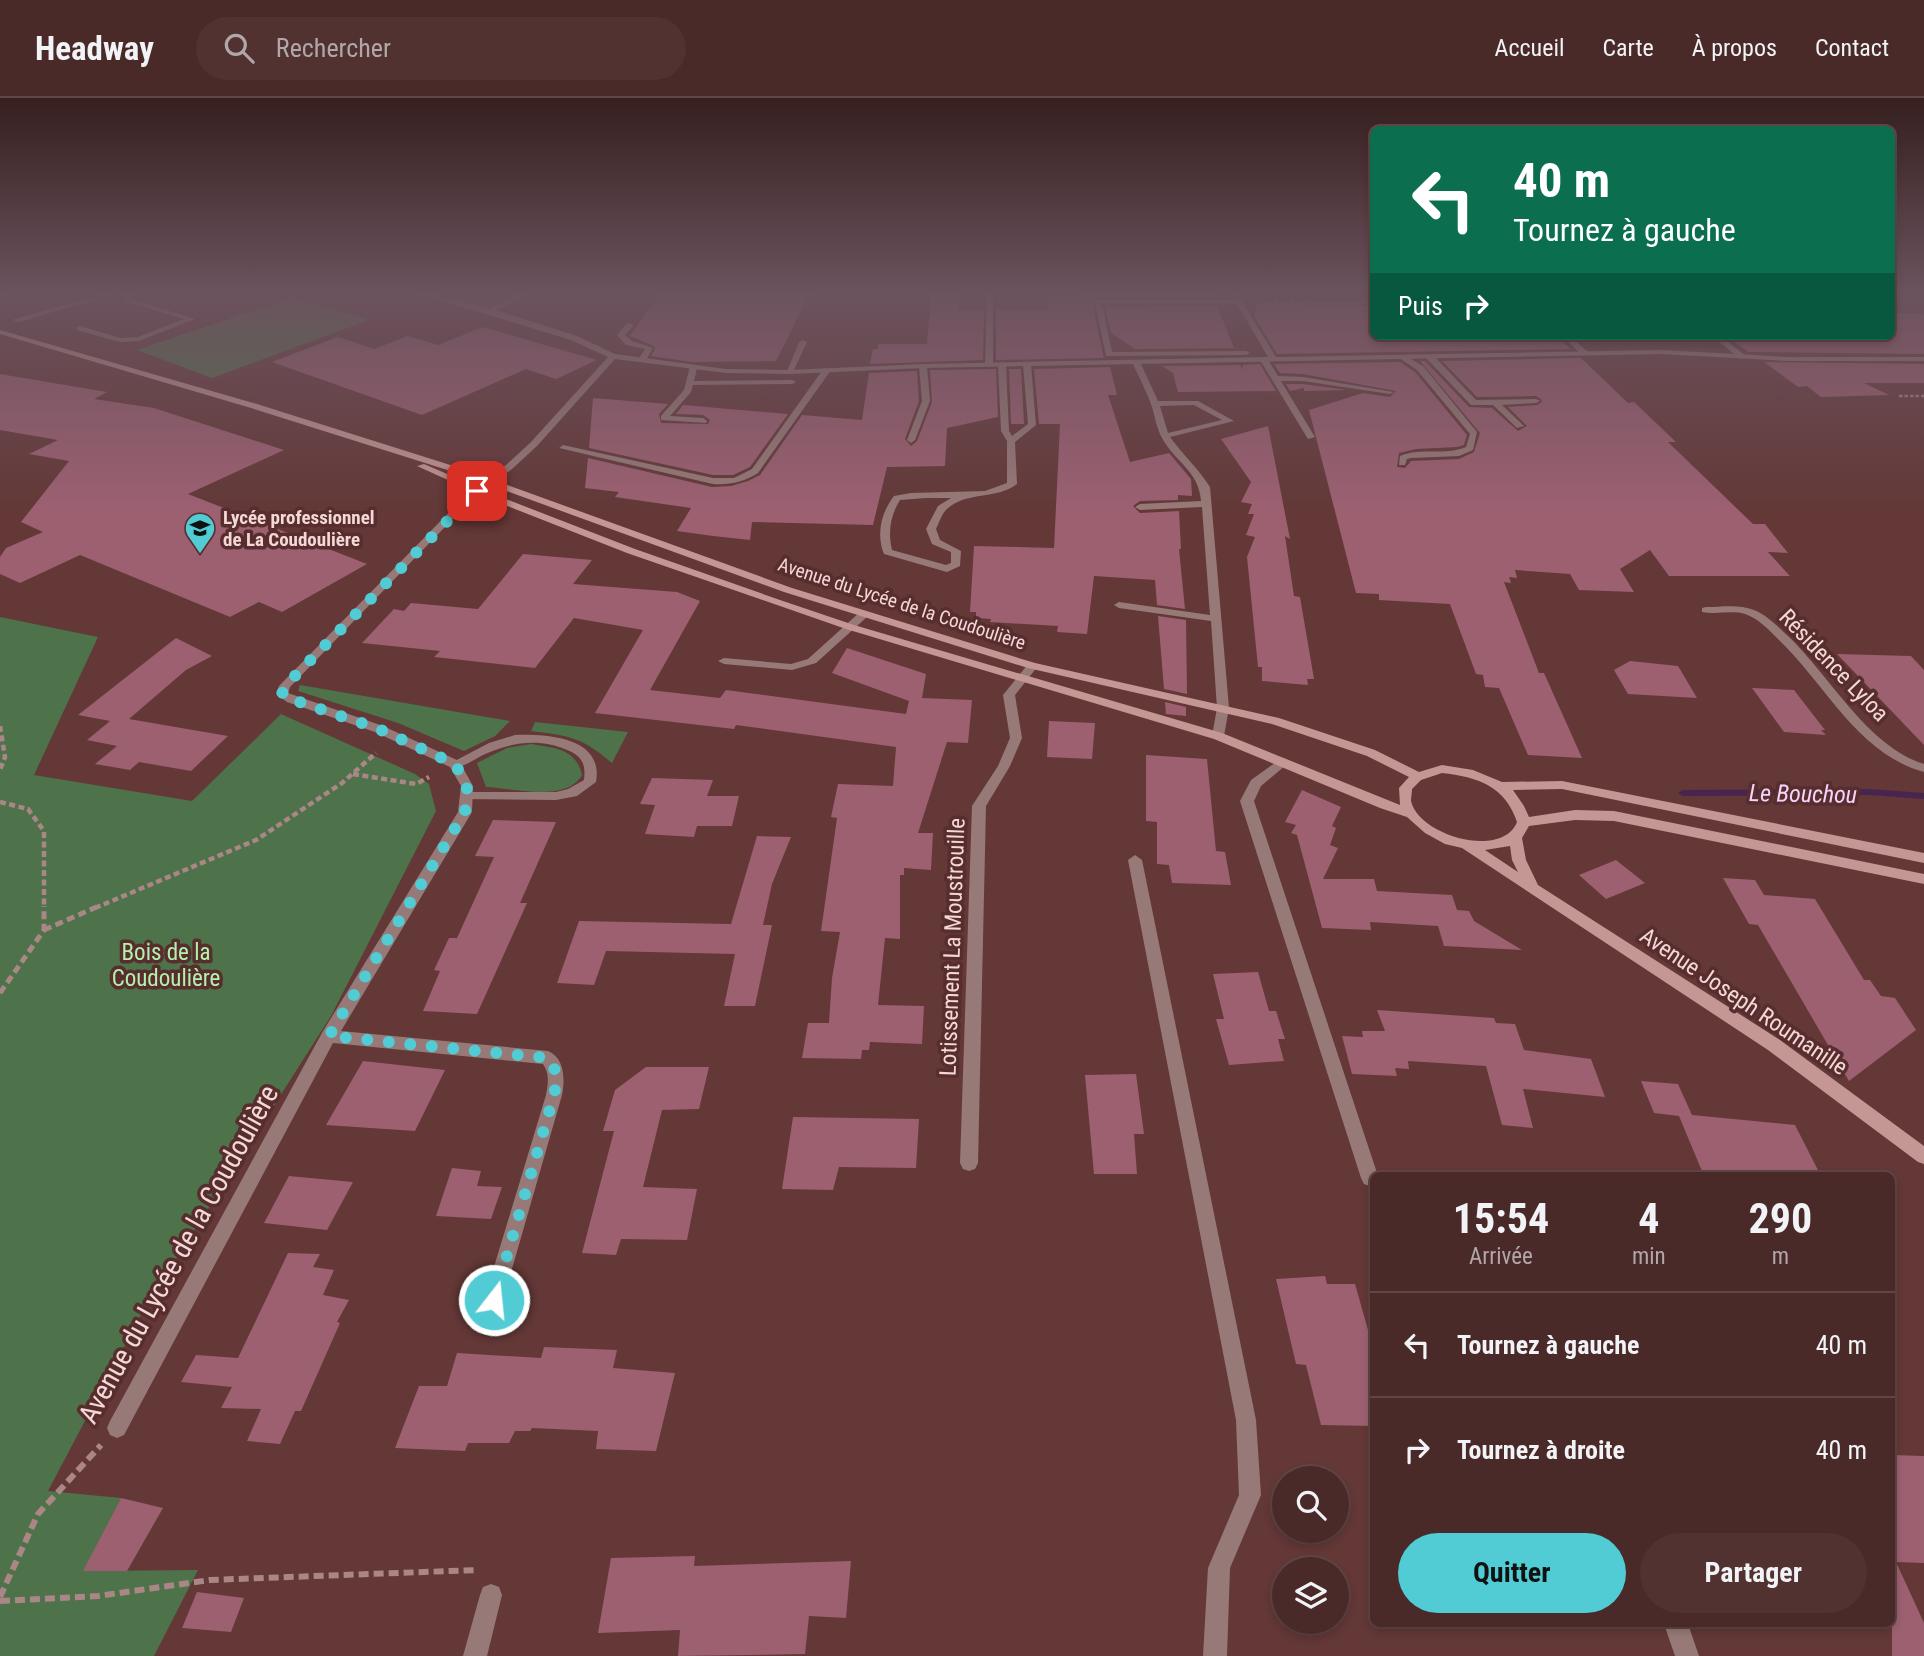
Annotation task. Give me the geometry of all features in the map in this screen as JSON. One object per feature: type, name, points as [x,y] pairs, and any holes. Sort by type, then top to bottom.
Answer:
[{"type":"street","name":"Avenue du Lycée de la Coudoulière","points":[[116,366],[254,406],[488,482],[775,586],[1032,666],[1223,708],[1313,732],[1371,753],[1417,776]]},
{"type":"street","points":[[455,764],[505,741],[527,737],[551,740],[577,750],[587,757],[592,766],[590,782],[572,793],[556,796],[467,796],[467,786],[455,764],[395,736],[282,694],[285,686],[477,491],[534,444],[604,366]]},
{"type":"street","points":[[678,366],[789,372],[942,366]]},
{"type":"street","points":[[789,372],[792,366]]},
{"type":"street","points":[[911,440],[926,401],[923,366]]},
{"type":"street","points":[[966,494],[941,508],[931,529],[936,542],[956,551],[956,564],[947,569],[888,552],[884,540],[890,506],[897,498],[928,493],[992,494],[1012,484],[1011,441],[1005,430],[1002,366]]},
{"type":"street","points":[[1011,441],[1032,425],[1027,366]]},
{"type":"street","points":[[1138,366],[1155,404],[1165,436],[1176,452],[1196,472],[1205,487],[1223,708],[1218,736]]},
{"type":"street","points":[[1271,366],[1311,437]]},
{"type":"street","points":[[1402,463],[1403,458],[1410,455],[1459,453],[1470,448],[1474,434],[1417,366]]},
{"type":"street","points":[[1438,366],[1474,403],[1536,401]]},
{"type":"street","points":[[692,368],[688,390],[664,418],[703,421]]},
{"type":"street","points":[[563,448],[713,481],[746,482],[827,370]]},
{"type":"street","points":[[1276,378],[1303,379],[1390,392]]},
{"type":"street","points":[[689,383],[792,382]]},
{"type":"street","points":[[1495,402],[1520,426]]},
{"type":"street","points":[[1155,404],[1195,403],[1230,421],[1165,436]]},
{"type":"street","name":"Avenue du Lycée de la Coudoulière","points":[[380,446],[477,491],[631,551],[850,627],[1218,736],[1385,806],[1409,813]]},
{"type":"street","points":[[1140,507],[1206,504]]},
{"type":"street","points":[[1119,605],[1216,619]]},
{"type":"street","name":"Résidence Lyloa","points":[[1706,610],[1744,611],[1760,619],[1788,641],[1884,749],[1907,765],[1924,768]]},
{"type":"street","points":[[724,661],[792,667],[812,661],[864,614]]},
{"type":"street","name":"Lotissement La Moustrouille","points":[[969,1163],[979,806],[1004,766],[1016,737],[1009,695],[1032,666]]},
{"type":"street","points":[[1282,762],[1256,783],[1247,801],[1370,1178]]},
{"type":"street","points":[[1457,770],[1486,778],[1500,786],[1513,797],[1521,809],[1524,821],[1515,838],[1487,848],[1468,846],[1432,834],[1409,813],[1404,792],[1417,776],[1428,771],[1457,770]]},
{"type":"street","points":[[1500,786],[1562,785],[1924,858]]},
{"type":"street","name":"Avenue du Lycée de la Coudoulière","points":[[117,1428],[329,1036],[465,812],[467,796]]},
{"type":"street","points":[[1524,821],[1575,815],[1614,816],[1924,879]]},
{"type":"street","name":"Avenue Joseph Roumanille","points":[[1515,838],[1518,860],[1534,889]]},
{"type":"street","name":"Avenue Joseph Roumanille","points":[[1468,846],[1774,1045],[1924,1156]]},
{"type":"street","points":[[1135,860],[1246,1420],[1250,1495],[1219,1568],[1215,1656]]},
{"type":"street","points":[[329,1036],[548,1058],[556,1068],[554,1095],[494,1300]]},
{"type":"street","points":[[475,1656],[491,1595]]},
{"type":"street","points":[[1677,1627],[1687,1656]]},
{"type":"path","points":[[1899,396],[1924,396]]},
{"type":"path","points":[[0,726],[5,757],[0,770]]},
{"type":"path","points":[[0,993],[44,930],[256,840],[352,774],[395,736]]},
{"type":"path","points":[[352,774],[416,784],[455,764]]},
{"type":"path","points":[[0,802],[28,809],[44,831],[44,930]]},
{"type":"path","name":"Avenue du Lycée de la Coudoulière","points":[[0,1599],[38,1514],[117,1428]]},
{"type":"path","points":[[0,1599],[97,1596],[210,1580],[477,1569],[491,1595]]},
{"type":"green space","points":[[179,366],[245,366],[212,378]]},
{"type":"green space","name":"Bois de la Coudoulière","points":[[0,617],[98,637],[34,775],[192,801],[281,714],[415,774],[429,784],[436,811],[331,1016],[144,1309],[48,1491],[121,1498],[84,1571],[198,1570],[154,1656],[0,1656]]},
{"type":"green space","points":[[300,685],[510,721],[495,736],[464,751],[398,723],[298,691]]},
{"type":"green space","points":[[535,722],[628,732],[612,763],[575,739],[531,731]]},
{"type":"green space","points":[[531,744],[556,748],[569,754],[575,759],[582,775],[574,784],[552,791],[486,787],[477,763],[507,748]]},
{"type":"building","points":[[282,366],[585,366],[556,379],[526,369],[422,415]]},
{"type":"building","points":[[1162,366],[1240,366],[1242,369],[1243,366],[1261,366],[1276,391],[1178,392],[1173,373]]},
{"type":"building","points":[[1275,366],[1406,366],[1415,372],[1467,435],[1464,445],[1457,447],[1416,449],[1399,453],[1397,467],[1405,468],[1411,461],[1459,459],[1474,452],[1480,433],[1424,366],[1430,366],[1469,407],[1492,408],[1518,431],[1527,426],[1508,407],[1537,405],[1542,402],[1536,396],[1477,397],[1447,366],[1589,366],[1628,403],[1634,402],[1676,442],[1668,442],[1753,524],[1765,524],[1788,553],[1768,552],[1790,576],[1669,576],[1650,550],[1620,569],[1634,592],[1579,590],[1570,574],[1515,570],[1517,578],[1509,577],[1511,583],[1504,582],[1539,673],[1544,673],[1582,758],[1528,755],[1499,688],[1485,687],[1483,675],[1476,674],[1450,604],[1379,600],[1379,594],[1356,593],[1309,410],[1363,393],[1390,397],[1396,391],[1303,374],[1280,373]]},
{"type":"building","points":[[1769,366],[1924,366],[1924,383],[1864,383],[1889,395],[1821,397],[1807,386],[1798,387]]},
{"type":"building","points":[[1110,367],[1117,395],[1108,395],[1130,462],[1169,453],[1191,479],[1192,496],[1178,495],[1178,500],[1140,501],[1133,506],[1140,513],[1179,511],[1179,549],[1185,609],[1157,605],[1155,580],[1094,576],[1087,634],[1057,632],[1058,626],[990,622],[991,619],[976,618],[976,612],[970,612],[974,546],[1054,548],[1060,424],[1039,424],[1034,369]]},
{"type":"building","points":[[996,369],[998,417],[947,428],[945,466],[887,467],[873,525],[752,522],[750,540],[713,536],[677,531],[691,508],[615,497],[619,492],[585,488],[588,458],[712,487],[731,486],[748,481],[760,475],[802,415],[862,420],[869,373],[917,371],[919,401],[905,439],[911,446],[917,441],[932,402],[930,370]]},
{"type":"building","points":[[1009,369],[1021,369],[1024,424],[1011,424]]},
{"type":"building","points":[[0,374],[107,392],[94,399],[154,408],[284,450],[188,494],[367,564],[282,612],[259,602],[230,617],[80,555],[20,583],[0,574],[0,557],[6,548],[43,532],[21,522],[69,461],[29,454],[58,440],[0,430]]},
{"type":"building","points":[[1286,384],[1347,390],[1304,391],[1304,388],[1290,391]]},
{"type":"building","points":[[593,398],[668,404],[659,414],[661,423],[708,424],[710,420],[703,415],[676,414],[683,405],[788,414],[750,467],[733,475],[713,475],[589,448]]},
{"type":"building","points":[[1268,426],[1290,539],[1285,536],[1294,596],[1300,597],[1314,679],[1307,679],[1308,685],[1262,681],[1262,667],[1258,667],[1247,557],[1255,537],[1246,535],[1254,514],[1248,514],[1252,504],[1241,502],[1251,482],[1221,439]]},
{"type":"building","points":[[523,554],[592,560],[573,584],[677,592],[700,601],[650,690],[720,698],[726,690],[906,714],[909,701],[832,673],[847,648],[926,674],[922,698],[972,700],[968,743],[947,742],[918,833],[933,833],[931,870],[904,868],[904,875],[900,875],[900,939],[885,938],[878,1005],[924,1006],[922,1044],[870,1042],[869,1050],[862,1050],[861,1059],[802,1058],[808,1023],[829,1023],[832,978],[840,932],[821,931],[837,818],[831,817],[838,784],[893,786],[896,747],[736,725],[734,729],[595,713],[643,630],[574,618],[535,668],[434,657],[440,651],[362,643],[394,609],[404,611],[411,603],[478,609]]},
{"type":"building","points":[[1158,616],[1186,620],[1187,694],[1164,689]]},
{"type":"building","points":[[176,638],[212,656],[186,670],[129,719],[228,736],[191,771],[139,762],[130,770],[95,764],[117,746],[87,740],[110,721],[78,715]]},
{"type":"building","points":[[1837,654],[1911,656],[1924,670],[1924,745]]},
{"type":"building","points":[[1630,661],[1678,666],[1697,698],[1628,694],[1614,670]]},
{"type":"building","points":[[1752,688],[1794,690],[1826,735],[1784,732]]},
{"type":"building","points":[[1165,702],[1186,707],[1186,716],[1166,714]]},
{"type":"building","points":[[1049,721],[1095,723],[1092,759],[1047,757]]},
{"type":"building","points":[[1146,755],[1207,759],[1216,851],[1225,852],[1231,885],[1172,883],[1169,865],[1157,864],[1157,822],[1146,821]]},
{"type":"building","points":[[652,778],[713,780],[707,796],[739,796],[732,826],[697,826],[694,837],[645,834],[655,805],[640,804]]},
{"type":"building","points":[[1302,790],[1341,807],[1332,826],[1336,828],[1330,845],[1338,848],[1323,879],[1374,879],[1377,891],[1452,895],[1457,910],[1469,911],[1474,921],[1522,950],[1444,946],[1438,926],[1370,922],[1371,930],[1322,928],[1297,835],[1291,833],[1296,825],[1285,822]]},
{"type":"building","points":[[493,820],[556,822],[520,903],[527,903],[477,1014],[423,1011],[440,971],[434,970],[449,938],[457,938],[494,857],[475,856]]},
{"type":"building","points":[[757,836],[791,837],[772,884],[763,925],[772,925],[755,1006],[724,1006],[735,954],[606,951],[594,985],[557,983],[579,921],[731,924]]},
{"type":"building","points":[[1616,860],[1645,883],[1606,899],[1579,875]]},
{"type":"building","points":[[1723,878],[1755,880],[1764,895],[1815,899],[1864,980],[1870,980],[1881,996],[1895,998],[1916,1030],[1849,1081],[1758,925],[1749,924]]},
{"type":"building","points":[[1258,972],[1269,1011],[1276,1011],[1285,1039],[1278,1039],[1284,1061],[1229,1065],[1216,1019],[1224,1019],[1213,974]]},
{"type":"building","points":[[1377,1010],[1494,1018],[1496,1023],[1515,1024],[1524,1050],[1591,1059],[1605,1097],[1523,1089],[1533,1128],[1502,1125],[1486,1066],[1408,1061],[1409,1069],[1395,1068],[1397,1076],[1352,1074],[1342,1036],[1363,1037],[1362,1031],[1385,1031]]},
{"type":"building","points":[[363,1061],[445,1070],[415,1131],[326,1125]]},
{"type":"building","points":[[646,1067],[709,1067],[699,1109],[662,1110],[643,1187],[697,1189],[687,1240],[621,1239],[616,1255],[582,1253],[614,1131],[603,1131],[615,1090]]},
{"type":"building","points":[[1136,1074],[1144,1134],[1134,1134],[1137,1174],[1094,1174],[1085,1075]]},
{"type":"building","points":[[1641,1081],[1678,1084],[1692,1115],[1795,1125],[1819,1172],[1702,1172],[1679,1116],[1654,1113]]},
{"type":"building","points":[[793,1117],[919,1119],[916,1168],[839,1167],[833,1190],[782,1189]]},
{"type":"building","points":[[452,1168],[481,1171],[477,1186],[502,1187],[491,1219],[436,1216]]},
{"type":"building","points":[[289,1176],[353,1182],[327,1230],[264,1223]]},
{"type":"building","points":[[288,1253],[320,1254],[313,1267],[334,1270],[323,1295],[349,1300],[337,1322],[340,1323],[301,1411],[295,1411],[280,1444],[247,1441],[261,1409],[221,1408],[232,1387],[181,1382],[196,1355],[238,1358]]},
{"type":"building","points":[[1325,1276],[1327,1284],[1355,1284],[1370,1337],[1370,1426],[1321,1425],[1306,1365],[1296,1364],[1276,1279]]},
{"type":"building","points":[[544,1347],[617,1350],[613,1368],[675,1373],[656,1451],[596,1449],[598,1431],[532,1428],[530,1431],[515,1431],[509,1443],[468,1443],[465,1451],[395,1448],[419,1386],[447,1386],[457,1353],[541,1358]]},
{"type":"building","points":[[1895,1455],[1924,1456],[1924,1563],[1896,1562],[1924,1623],[1924,1656],[1892,1656],[1892,1627],[1895,1627]]},
{"type":"building","points":[[121,1498],[163,1508],[127,1571],[83,1571]]},
{"type":"building","points":[[695,1556],[694,1566],[851,1561],[846,1618],[809,1616],[805,1654],[678,1656],[680,1630],[598,1633],[611,1558]]},
{"type":"building","points":[[197,1592],[244,1598],[231,1632],[182,1628]]},
{"type":"waterway","name":"Le Bouchou","points":[[1683,793],[1869,792],[1924,796]]},
{"type":"place","name":"Lycée professionnel de La Coudoulière","points":[[200,555]]},
{"type":"route","points":[[477,491],[285,686],[282,694],[379,729],[455,764],[467,786],[465,812],[329,1036],[548,1058],[556,1068],[554,1095],[494,1300]]}]
